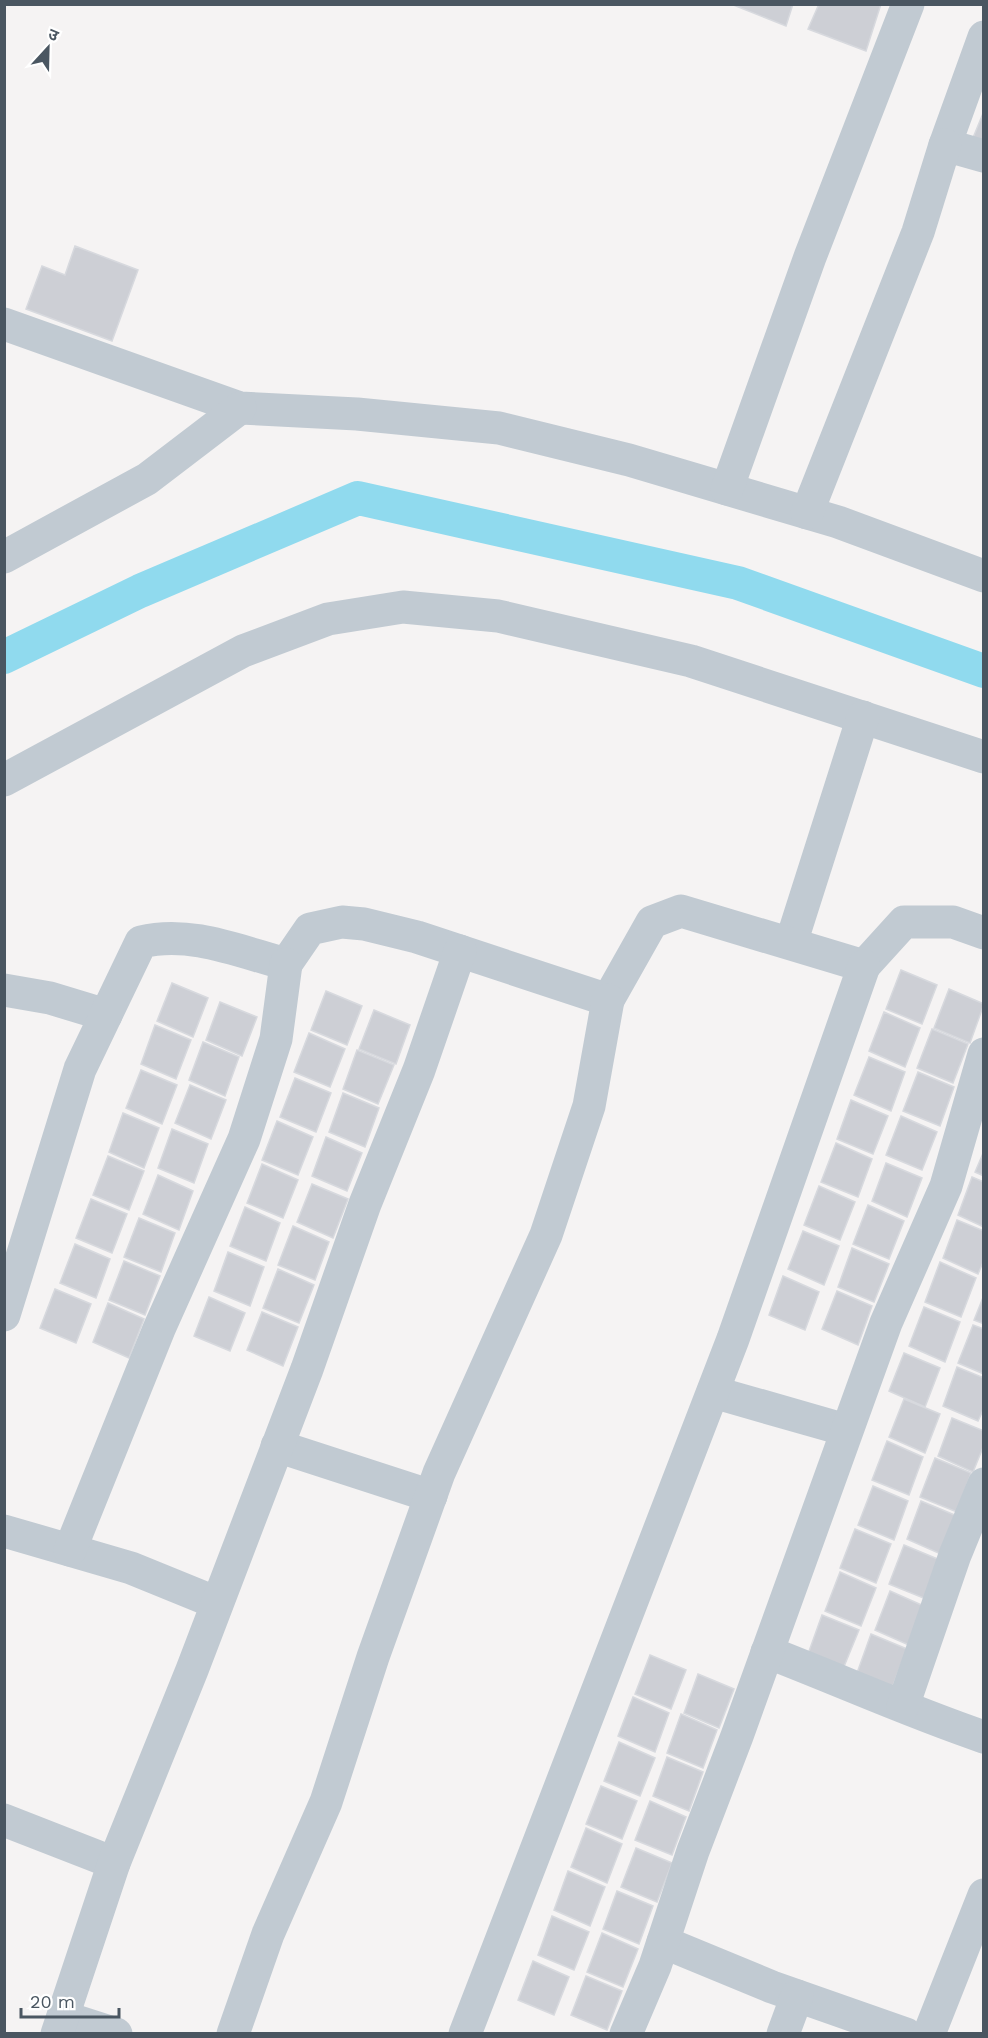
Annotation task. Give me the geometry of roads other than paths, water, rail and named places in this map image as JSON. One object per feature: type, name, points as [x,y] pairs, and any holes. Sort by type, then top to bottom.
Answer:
[{"type":"street","points":[[728,489],[810,257],[908,4]]},
{"type":"street","points":[[807,513],[918,232],[945,145],[984,37]]},
{"type":"street","points":[[945,145],[984,156]]},
{"type":"street","points":[[4,324],[240,408],[357,414],[499,428],[629,460],[807,513],[984,576]]},
{"type":"street","points":[[4,557],[147,478],[240,408]]},
{"type":"street","points":[[4,780],[243,651],[328,619],[403,607],[498,616],[691,661],[984,757]]},
{"type":"street","points":[[791,943],[863,717]]},
{"type":"street","points":[[233,2034],[268,1934],[326,1802],[373,1657],[431,1496],[546,1234],[589,1106],[608,1000],[652,922],[681,911],[864,966]]},
{"type":"street","points":[[465,2034],[713,1392],[864,966],[904,922],[953,921],[984,933]]},
{"type":"street","points":[[70,1550],[159,1329],[244,1139],[276,1039],[286,963],[310,929],[342,922],[364,924],[417,937],[608,1000]]},
{"type":"street","points":[[4,1315],[80,1069],[141,942],[165,937],[191,938],[286,963]]},
{"type":"street","points":[[117,2034],[60,2025],[114,1863],[277,1446],[365,1204],[419,1070],[460,951]]},
{"type":"street","points":[[4,990],[50,998],[106,1015]]},
{"type":"street","points":[[626,2034],[663,1942],[693,1851],[886,1323],[946,1186],[984,1054]]},
{"type":"street","points":[[713,1392],[846,1430]]},
{"type":"street","points":[[277,1446],[431,1496]]},
{"type":"street","points":[[903,1706],[955,1555],[984,1484]]},
{"type":"street","points":[[4,1531],[131,1568],[217,1603]]},
{"type":"street","points":[[767,1652],[984,1737]]},
{"type":"street","points":[[4,1820],[114,1863]]},
{"type":"street","points":[[929,2034],[982,1901]]},
{"type":"street","points":[[663,1942],[797,1996],[906,2034]]},
{"type":"street","points":[[783,2034],[797,1996]]},
{"type":"waterway","points":[[4,657],[140,591],[358,498],[738,583],[984,671]]}]
